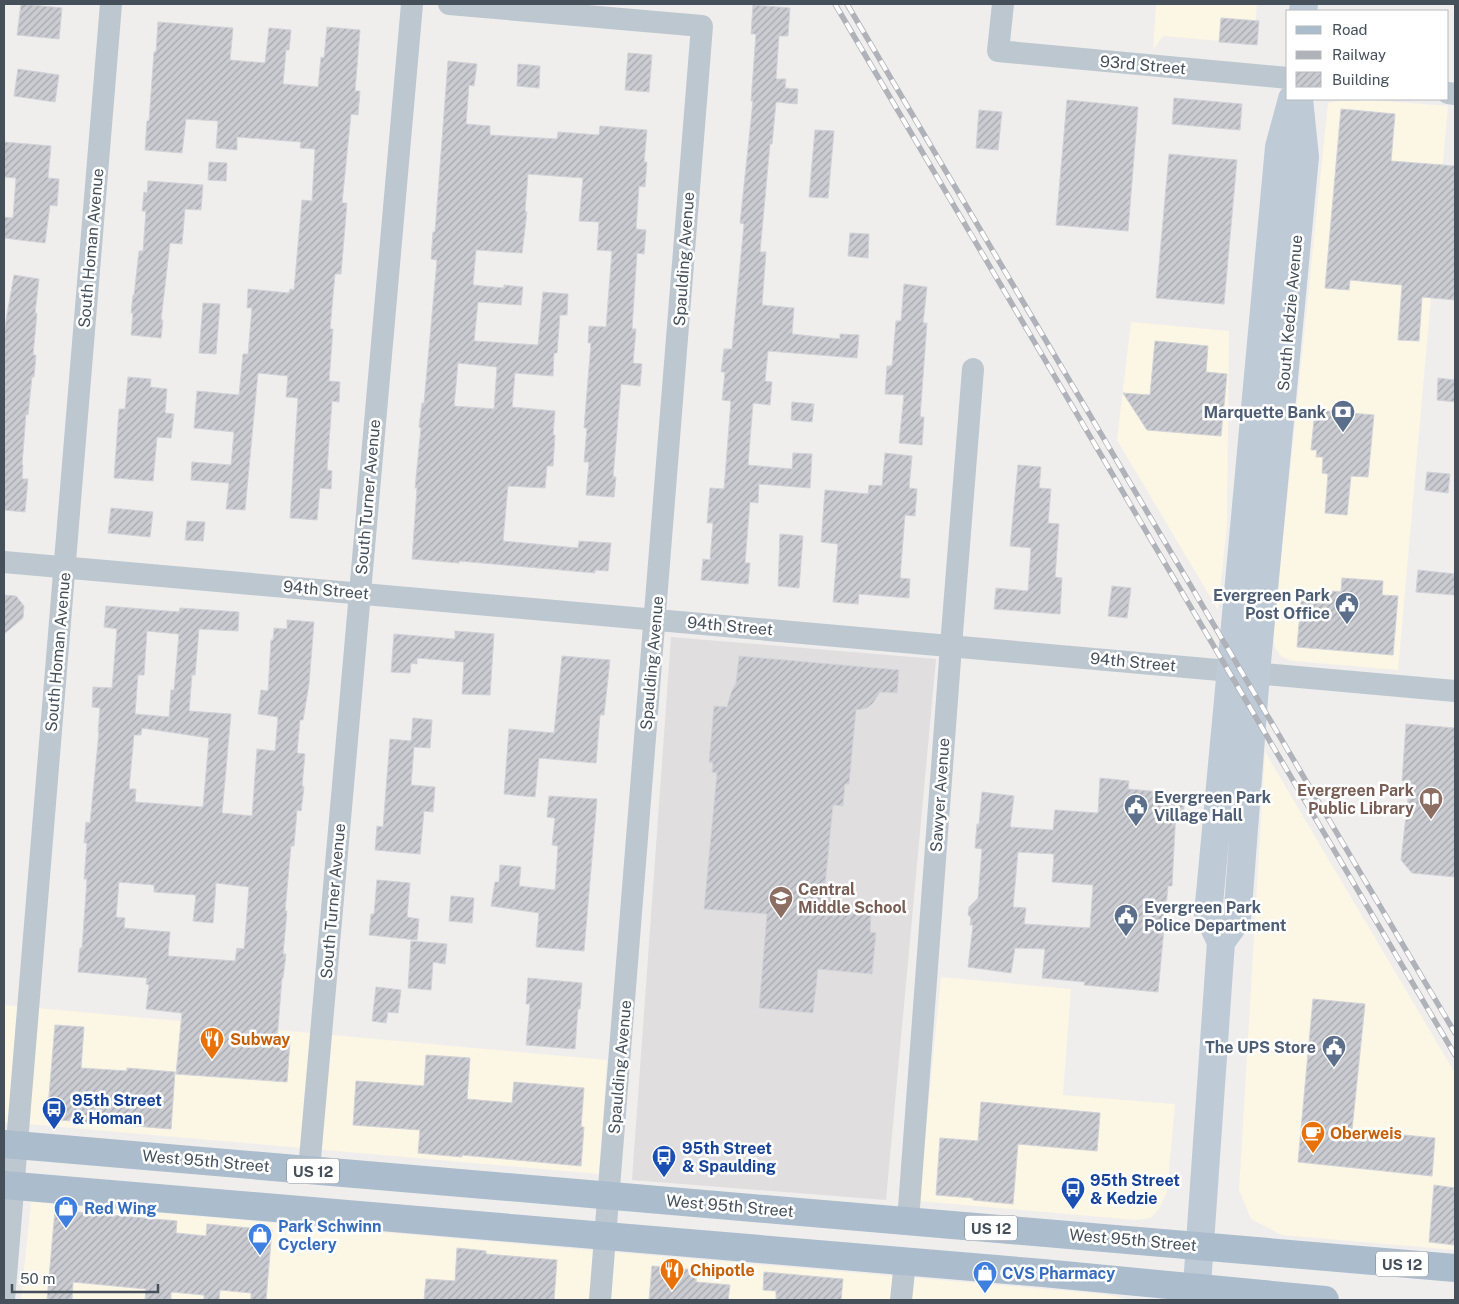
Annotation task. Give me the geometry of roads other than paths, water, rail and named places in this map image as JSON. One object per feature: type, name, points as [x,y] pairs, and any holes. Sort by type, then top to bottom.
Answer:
[{"type":"main road","name":"South Kedzie Avenue","points":[[1196,1294],[1221,942],[1237,920],[1249,490],[1279,147],[1292,100]]},
{"type":"main road","name":"South Kedzie Avenue","points":[[1243,672],[1305,156],[1299,100]]},
{"type":"main road","name":"West 95th Street","points":[[10,1144],[1455,1268]]},
{"type":"main road","points":[[9,1186],[1043,1273],[1196,1294],[1325,1300]]},
{"type":"street","name":"South Homan Avenue","points":[[4,1300],[10,1144],[65,568],[111,4]]},
{"type":"street","name":"South Turner Avenue","points":[[309,1170],[412,4]]},
{"type":"street","name":"Spaulding Avenue","points":[[450,4],[702,26],[610,1196],[600,1300]]},
{"type":"street","name":"93rd Street","points":[[1002,4],[998,51],[1286,78]]},
{"type":"street","name":"Sawyer Avenue","points":[[908,1221],[973,370]]},
{"type":"street","name":"94th Street","points":[[4,562],[1455,691]]},
{"type":"street","points":[[901,1300],[904,1262]]},
{"type":"railway","points":[[835,4],[1455,1055]]},
{"type":"railway","points":[[847,4],[1455,1033]]},
{"type":"place","name":"Marquette Bank","points":[[1343,433]]},
{"type":"place","name":"Evergreen Park Post Office","points":[[1347,625]]},
{"type":"place","name":"Evergreen Park Public Library","points":[[1431,820]]},
{"type":"place","name":"Evergreen Park Village Hall","points":[[1136,827]]},
{"type":"place","name":"Central Middle School","points":[[781,919]]},
{"type":"place","name":"Evergreen Park Police Department","points":[[1126,937]]},
{"type":"place","name":"Subway","points":[[212,1060]]},
{"type":"place","name":"The UPS Store","points":[[1334,1068]]},
{"type":"place","name":"95th Street & Homan","points":[[54,1130]]},
{"type":"place","name":"Oberweis","points":[[1313,1154]]},
{"type":"place","name":"95th Street & Spaulding","points":[[664,1178]]},
{"type":"place","name":"95th Street & Kedzie","points":[[1073,1210]]},
{"type":"place","name":"Red Wing","points":[[66,1229]]},
{"type":"place","name":"Park Schwinn Cyclery","points":[[260,1256]]},
{"type":"place","name":"Chipotle","points":[[672,1291]]},
{"type":"place","name":"CVS Pharmacy","points":[[985,1294]]}]
